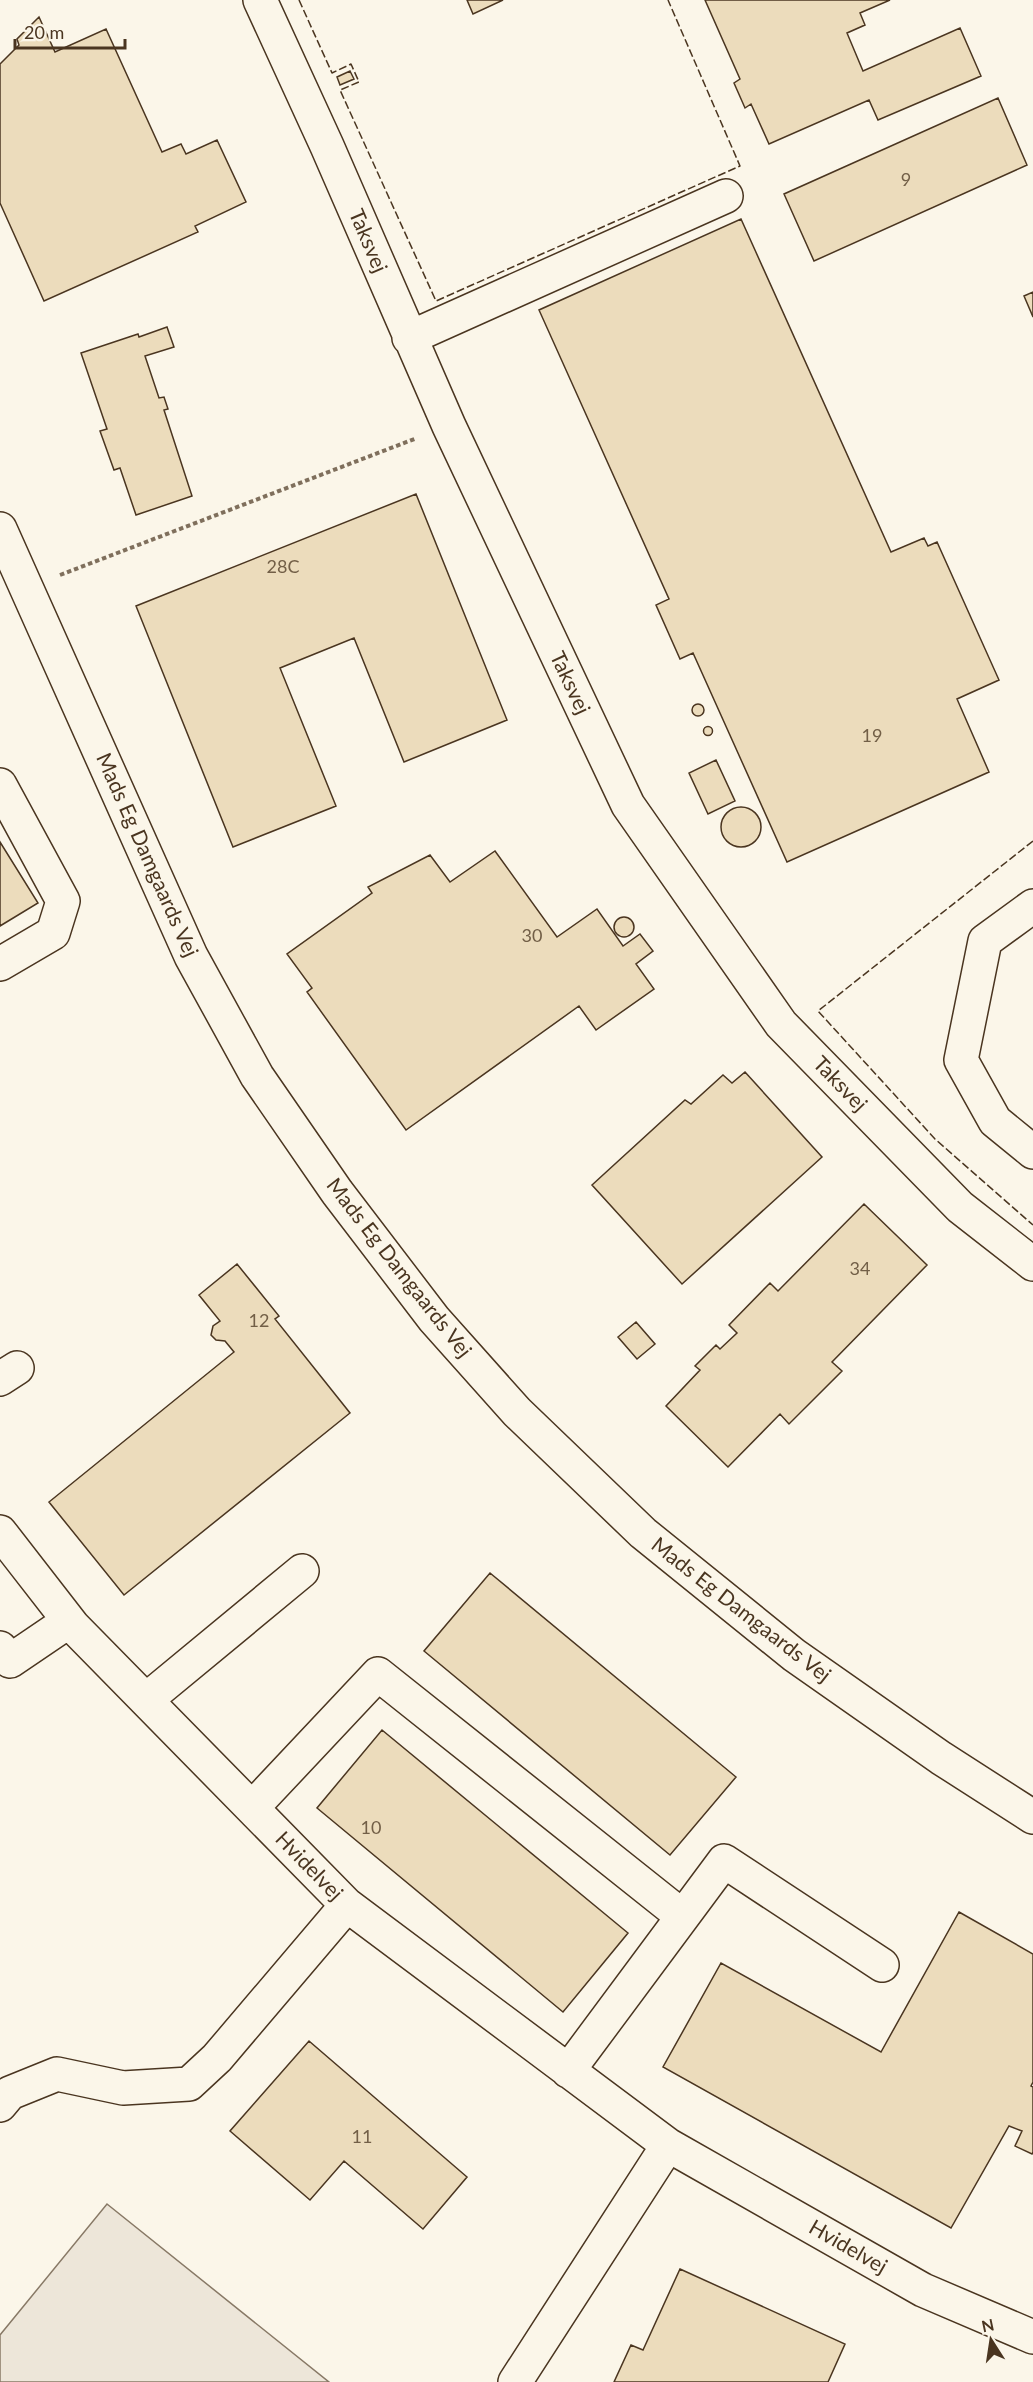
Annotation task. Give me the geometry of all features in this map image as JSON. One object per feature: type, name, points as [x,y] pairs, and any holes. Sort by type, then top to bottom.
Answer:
[{"type":"street","name":"Taksvej","points":[[260,0],[332,156],[449,426],[628,806],[781,1024],[960,1207],[1033,1264]]},
{"type":"street","points":[[409,338],[726,196]]},
{"type":"street","name":"Mads Eg Damgaards Vej","points":[[0,529],[191,956],[257,1076],[337,1192],[434,1319],[517,1412],[643,1533],[794,1655],[940,1758],[1033,1817]]},
{"type":"street","points":[[0,784],[63,901],[53,933],[0,964]]},
{"type":"street","points":[[1033,906],[985,941],[961,1059],[995,1121],[1033,1152]]},
{"type":"street","name":"Hvidelvej","points":[[0,1532],[69,1621],[347,1905],[668,2145],[923,2290],[1033,2337]]},
{"type":"street","points":[[146,1700],[302,1571]]},
{"type":"street","points":[[0,1648],[10,1661],[69,1621]]},
{"type":"street","points":[[252,1808],[378,1674],[682,1916]]},
{"type":"street","points":[[568,2071],[723,1861],[882,1965]]},
{"type":"street","points":[[0,2105],[10,2093],[57,2074],[123,2088],[189,2084],[217,2058],[347,1905]]},
{"type":"street","points":[[515,2382],[668,2145]]},
{"type":"path","points":[[26,588],[449,426]]},
{"type":"shaded area","points":[[107,2204],[329,2382],[0,2382],[0,2335]]},
{"type":"building","points":[[467,0],[503,0],[473,14]]},
{"type":"building","points":[[705,0],[890,0],[860,13],[865,25],[847,33],[863,71],[960,28],[981,76],[878,120],[869,100],[769,144],[751,104],[745,108],[734,83],[740,79]]},
{"type":"building","points":[[39,17],[55,52],[106,29],[162,152],[181,144],[186,154],[217,140],[246,202],[195,226],[198,232],[44,301],[0,203],[0,64],[19,45],[17,39]]},
{"type":"building","points":[[350,71],[354,79],[340,85],[337,77]]},
{"type":"building","points":[[998,98],[1027,165],[814,261],[784,194]]},
{"type":"building","points":[[741,219],[891,552],[924,538],[928,546],[937,542],[999,680],[957,699],[989,772],[787,862],[693,653],[680,659],[656,605],[669,599],[539,310]]},
{"type":"building","points":[[1033,292],[1033,317],[1024,296]]},
{"type":"building","points":[[167,327],[174,347],[145,356],[159,398],[164,397],[168,409],[164,410],[192,496],[136,515],[120,468],[114,470],[100,431],[107,429],[81,353]]},
{"type":"building","points":[[416,494],[507,720],[404,762],[354,638],[280,668],[336,806],[233,847],[136,606]]},
{"type":"building","points":[[700,704],[704,710],[700,716],[696,716],[692,708]]},
{"type":"building","points":[[708,726],[713,731],[708,736],[703,731]]},
{"type":"building","points":[[716,760],[735,801],[708,814],[689,773]]},
{"type":"building","points":[[741,807],[749,808],[755,813],[760,819],[760,835],[755,841],[749,846],[741,847],[733,846],[727,841],[722,835],[721,827],[722,819],[727,813],[733,808]]},
{"type":"building","points":[[0,842],[38,903],[0,926]]},
{"type":"building","points":[[495,851],[557,937],[597,909],[623,946],[640,934],[653,951],[636,964],[654,989],[596,1030],[579,1006],[406,1130],[307,992],[312,988],[287,954],[372,893],[368,887],[430,855],[450,882]]},
{"type":"building","points":[[620,917],[628,917],[634,923],[634,931],[628,937],[620,937],[614,931],[614,923]]},
{"type":"building","points":[[745,1072],[822,1157],[682,1284],[592,1185],[685,1100],[691,1104],[723,1075],[732,1083]]},
{"type":"building","points":[[864,1204],[927,1265],[832,1362],[842,1371],[789,1424],[780,1414],[728,1467],[666,1406],[700,1370],[695,1366],[716,1345],[720,1349],[737,1333],[729,1325],[770,1283],[778,1291]]},
{"type":"building","points":[[237,1264],[279,1316],[275,1319],[350,1413],[124,1595],[49,1502],[234,1352],[225,1341],[216,1340],[211,1335],[213,1326],[220,1321],[199,1295]]},
{"type":"building","points":[[636,1322],[655,1344],[637,1359],[618,1337]]},
{"type":"building","points":[[490,1573],[736,1777],[670,1855],[424,1651]]},
{"type":"building","points":[[382,1730],[628,1933],[563,2012],[317,1808]]},
{"type":"building","points":[[959,1912],[1033,1954],[1033,2082],[1031,2086],[1033,2087],[1033,2152],[1032,2154],[1015,2146],[1022,2131],[1009,2126],[951,2228],[663,2067],[721,1963],[881,2052]]},
{"type":"building","points":[[309,2041],[467,2177],[423,2229],[344,2161],[310,2200],[230,2131]]},
{"type":"building","points":[[680,2269],[845,2344],[828,2382],[614,2382],[631,2345],[643,2350]]},
{"type":"fence","points":[[299,0],[332,73],[351,64],[359,82],[340,90],[436,301],[740,166],[668,0]]},
{"type":"fence","points":[[1033,841],[818,1011],[935,1139],[1033,1225]]}]
